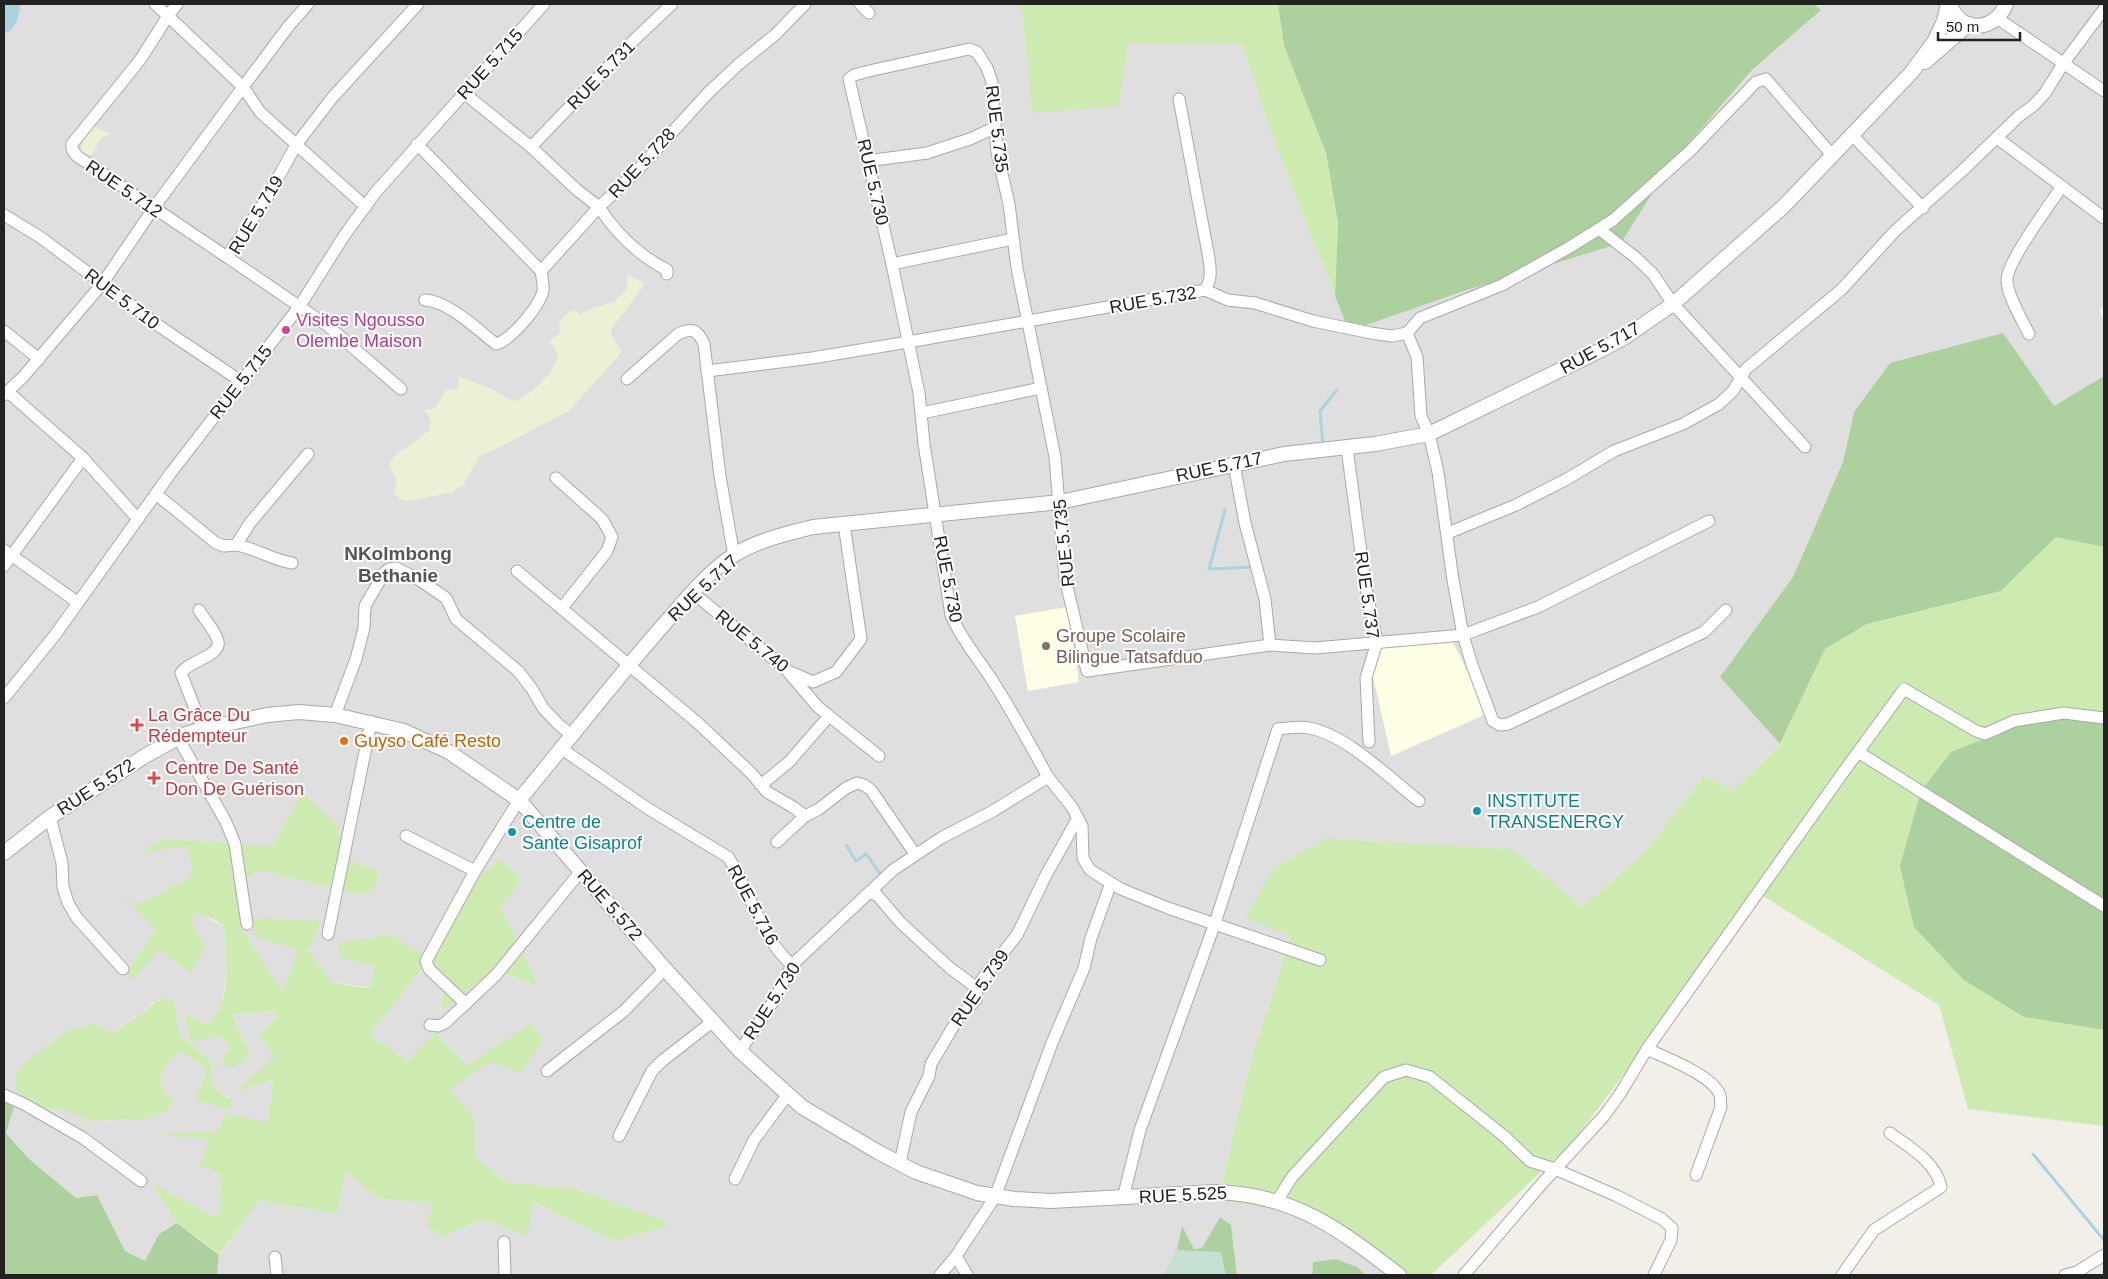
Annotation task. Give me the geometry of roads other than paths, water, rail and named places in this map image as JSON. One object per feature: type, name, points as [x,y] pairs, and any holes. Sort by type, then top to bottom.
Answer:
[{"type":"street","points":[[155,4],[242,87],[260,112],[366,206]]},
{"type":"street","points":[[168,16],[177,4]]},
{"type":"street","points":[[138,519],[83,458],[6,394],[39,359],[102,284],[153,209],[242,87],[308,4]]},
{"type":"street","name":"RUE 5.719","points":[[401,388],[328,326],[227,257],[267,198],[296,145],[332,98],[418,4]]},
{"type":"street","name":"RUE 5.715","points":[[4,698],[50,642],[156,494],[299,307],[344,236],[375,193],[544,4]]},
{"type":"street","name":"RUE 5.731","points":[[531,147],[632,42],[672,4]]},
{"type":"street","name":"RUE 5.728","points":[[464,93],[531,147],[576,190],[599,207],[634,174],[685,117],[725,77],[776,34],[805,4]]},
{"type":"street","points":[[860,4],[868,13]]},
{"type":"street","points":[[1949,4],[1955,14],[1969,24],[1984,25],[1998,18],[2006,4]]},
{"type":"street","name":"RUE 5.717","points":[[1911,73],[1934,42],[1944,21],[1949,4]]},
{"type":"street","points":[[1448,533],[1516,506],[1614,451],[1683,424],[1719,404],[1733,391],[1746,369],[1841,290],[1895,231],[2039,99],[2104,9]]},
{"type":"street","name":"RUE 5.712","points":[[168,16],[140,60],[72,144],[72,149],[77,156],[153,209],[227,257]]},
{"type":"street","points":[[1998,18],[2104,91]]},
{"type":"street","name":"RUE 5.717","points":[[519,800],[573,736],[629,664],[692,592],[746,548],[777,536],[813,527],[1060,502],[1284,454],[1347,448],[1429,434],[1601,350],[1625,337],[1673,304],[1784,206],[1911,73],[1969,24]]},
{"type":"street","name":"RUE 5.730","points":[[740,1051],[775,999],[792,965],[893,870],[941,838],[992,812],[1048,777],[999,690],[956,628],[951,615],[924,444],[922,413],[892,264],[848,79],[854,75],[869,71],[969,49],[977,52]]},
{"type":"street","name":"RUE 5.735","points":[[977,52],[987,68],[992,82],[996,152],[1009,204],[1013,238],[1028,321],[1055,457],[1065,578],[1087,671],[1270,645]]},
{"type":"street","points":[[1205,290],[1228,300],[1255,303],[1313,321],[1392,336],[1407,333],[1420,318],[1502,285],[1570,248],[1613,220],[1690,151],[1756,82],[1766,79],[1832,155]]},
{"type":"street","name":"RUE 5.732","points":[[707,371],[812,358],[1205,290],[1210,283],[1208,252],[1179,98]]},
{"type":"street","points":[[867,161],[927,153],[970,139],[994,128]]},
{"type":"street","points":[[1852,134],[1922,208]]},
{"type":"street","points":[[1997,138],[2104,218]]},
{"type":"street","points":[[417,144],[541,271],[543,289],[540,299],[525,320],[503,342],[496,344],[450,309],[434,300],[425,300]]},
{"type":"street","points":[[2029,334],[2012,298],[2007,280],[2011,264],[2062,186]]},
{"type":"street","points":[[541,271],[599,207],[609,222],[630,243],[651,262],[667,270],[667,274]]},
{"type":"street","name":"RUE 5.710","points":[[4,215],[40,237],[162,328],[242,382]]},
{"type":"street","points":[[1598,229],[1635,257],[1653,274],[1673,304],[1805,447]]},
{"type":"street","points":[[892,264],[1013,238]]},
{"type":"street","points":[[627,379],[678,334],[688,330],[695,330],[700,335],[704,344],[720,476],[734,556]]},
{"type":"street","points":[[4,331],[39,359]]},
{"type":"street","points":[[1407,333],[1417,357],[1421,416],[1429,434],[1438,472],[1463,635],[1492,720],[1500,725],[1508,724],[1704,632],[1726,610]]},
{"type":"street","points":[[922,413],[1042,388]]},
{"type":"street","name":"RUE 5.737","points":[[1347,448],[1365,583],[1377,642],[1366,678],[1369,742]]},
{"type":"street","points":[[236,544],[250,523],[308,454]]},
{"type":"street","points":[[4,566],[7,553],[83,458]]},
{"type":"street","points":[[1234,464],[1246,523],[1265,599],[1270,645],[1315,648],[1463,635],[1538,607],[1709,521]]},
{"type":"street","points":[[556,478],[602,519],[612,537],[607,552],[562,608]]},
{"type":"street","points":[[156,494],[216,543],[224,546],[236,544],[245,546],[278,561],[292,564]]},
{"type":"street","name":"RUE 5.740","points":[[692,592],[788,672],[813,682],[821,679],[836,672],[861,639],[844,524]]},
{"type":"street","points":[[7,553],[77,602]]},
{"type":"street","points":[[335,715],[356,659],[364,628],[365,606],[384,573],[389,569],[396,568],[418,579],[446,598],[456,619],[518,671],[532,689],[543,708],[573,736]]},
{"type":"street","points":[[517,571],[699,724],[767,792],[794,807],[805,816]]},
{"type":"street","points":[[199,610],[218,641],[217,648],[213,653],[184,667],[181,673],[203,729]]},
{"type":"street","points":[[788,672],[818,707],[879,756]]},
{"type":"street","points":[[1464,1275],[1604,1116],[1648,1049],[1904,689],[1985,734],[2014,721],[2064,713],[2104,718]]},
{"type":"street","name":"RUE 5.572","points":[[4,850],[50,817],[145,756],[178,738],[203,729],[267,715],[299,712],[335,715],[372,722],[404,731],[449,752],[519,800],[712,1022],[740,1051],[810,1113],[900,1164],[916,1172],[948,1183]]},
{"type":"street","points":[[761,785],[789,762],[828,716]]},
{"type":"street","points":[[328,934],[372,722]]},
{"type":"street","points":[[1122,1198],[1140,1130],[1215,923],[1278,729],[1307,728],[1343,741],[1419,801]]},
{"type":"street","points":[[178,738],[226,822],[235,844],[247,924]]},
{"type":"street","name":"RUE 5.716","points":[[562,749],[647,808],[728,857],[770,939],[792,965]]},
{"type":"street","points":[[1858,752],[2104,906]]},
{"type":"street","points":[[1048,777],[1072,807],[1082,826],[1083,858],[1090,870],[1110,883],[1168,908],[1320,960]]},
{"type":"street","points":[[777,842],[805,816],[819,809],[846,788],[857,783],[871,790],[915,854]]},
{"type":"street","points":[[466,1004],[429,969],[426,961],[475,871],[519,800]]},
{"type":"street","points":[[50,817],[62,863],[63,887],[68,903],[77,918],[123,969]]},
{"type":"street","name":"RUE 5.739","points":[[900,1164],[911,1112],[929,1076],[931,1064],[959,1017],[976,1000],[977,988],[1017,935],[1046,875],[1078,818]]},
{"type":"street","points":[[406,836],[475,871]]},
{"type":"street","points":[[430,1025],[438,1026],[445,1023],[496,974],[581,872]]},
{"type":"street","points":[[940,1275],[956,1256],[995,1197],[1039,1077],[1084,968],[1091,938],[1110,883]]},
{"type":"street","points":[[869,893],[877,895],[900,922],[950,968],[977,988]]},
{"type":"street","points":[[547,1071],[624,1011],[665,969]]},
{"type":"street","points":[[619,1136],[652,1071],[712,1022]]},
{"type":"street","points":[[1648,1049],[1698,1074],[1710,1083],[1720,1096],[1721,1107],[1696,1175]]},
{"type":"street","points":[[1277,1201],[1292,1177],[1384,1077],[1406,1070],[1430,1077],[1504,1136],[1530,1161],[1555,1170],[1662,1219],[1672,1228],[1671,1240],[1654,1275]]},
{"type":"street","points":[[734,1179],[754,1140],[788,1094]]},
{"type":"street","points":[[4,1095],[24,1104],[83,1138],[141,1181]]},
{"type":"street","points":[[1842,1275],[1874,1230],[1941,1187],[1939,1177],[1921,1156],[1890,1133]]},
{"type":"street","name":"RUE 5.525","points":[[948,1183],[995,1197],[1051,1201],[1217,1192],[1244,1193],[1277,1201],[1311,1215],[1345,1236],[1398,1275]]},
{"type":"street","points":[[504,1242],[505,1275]]},
{"type":"street","points":[[2065,1275],[2077,1272],[2104,1255]]},
{"type":"street","points":[[956,1256],[967,1275]]},
{"type":"street","points":[[275,1257],[277,1275]]},
{"type":"waterway","points":[[4,23],[8,17],[10,7],[5,4]]},
{"type":"waterway","points":[[1323,445],[1320,411],[1337,390]]},
{"type":"waterway","points":[[1225,510],[1209,569],[1254,567]]},
{"type":"waterway","points":[[846,845],[856,861],[866,854],[880,874]]},
{"type":"waterway","points":[[2033,1154],[2104,1240]]},
{"type":"place","name":"Visites Ngousso Olembe Maison","points":[[286,330]]},
{"type":"place","name":"Groupe Scolaire Bilingue Tatsafduo","points":[[1046,646]]},
{"type":"place","name":"La Grâce Du Rédempteur","points":[[137,725]]},
{"type":"place","name":"Guyso Café Resto","points":[[344,741]]},
{"type":"place","name":"Centre De Santé Don De Guérison","points":[[154,778]]},
{"type":"place","name":"INSTITUTE TRANSENERGY","points":[[1477,811]]},
{"type":"place","name":"Centre de Sante Gisaprof","points":[[512,832]]},
{"type":"district","name":"NKolmbong Bethanie","points":[[398,564]]}]
